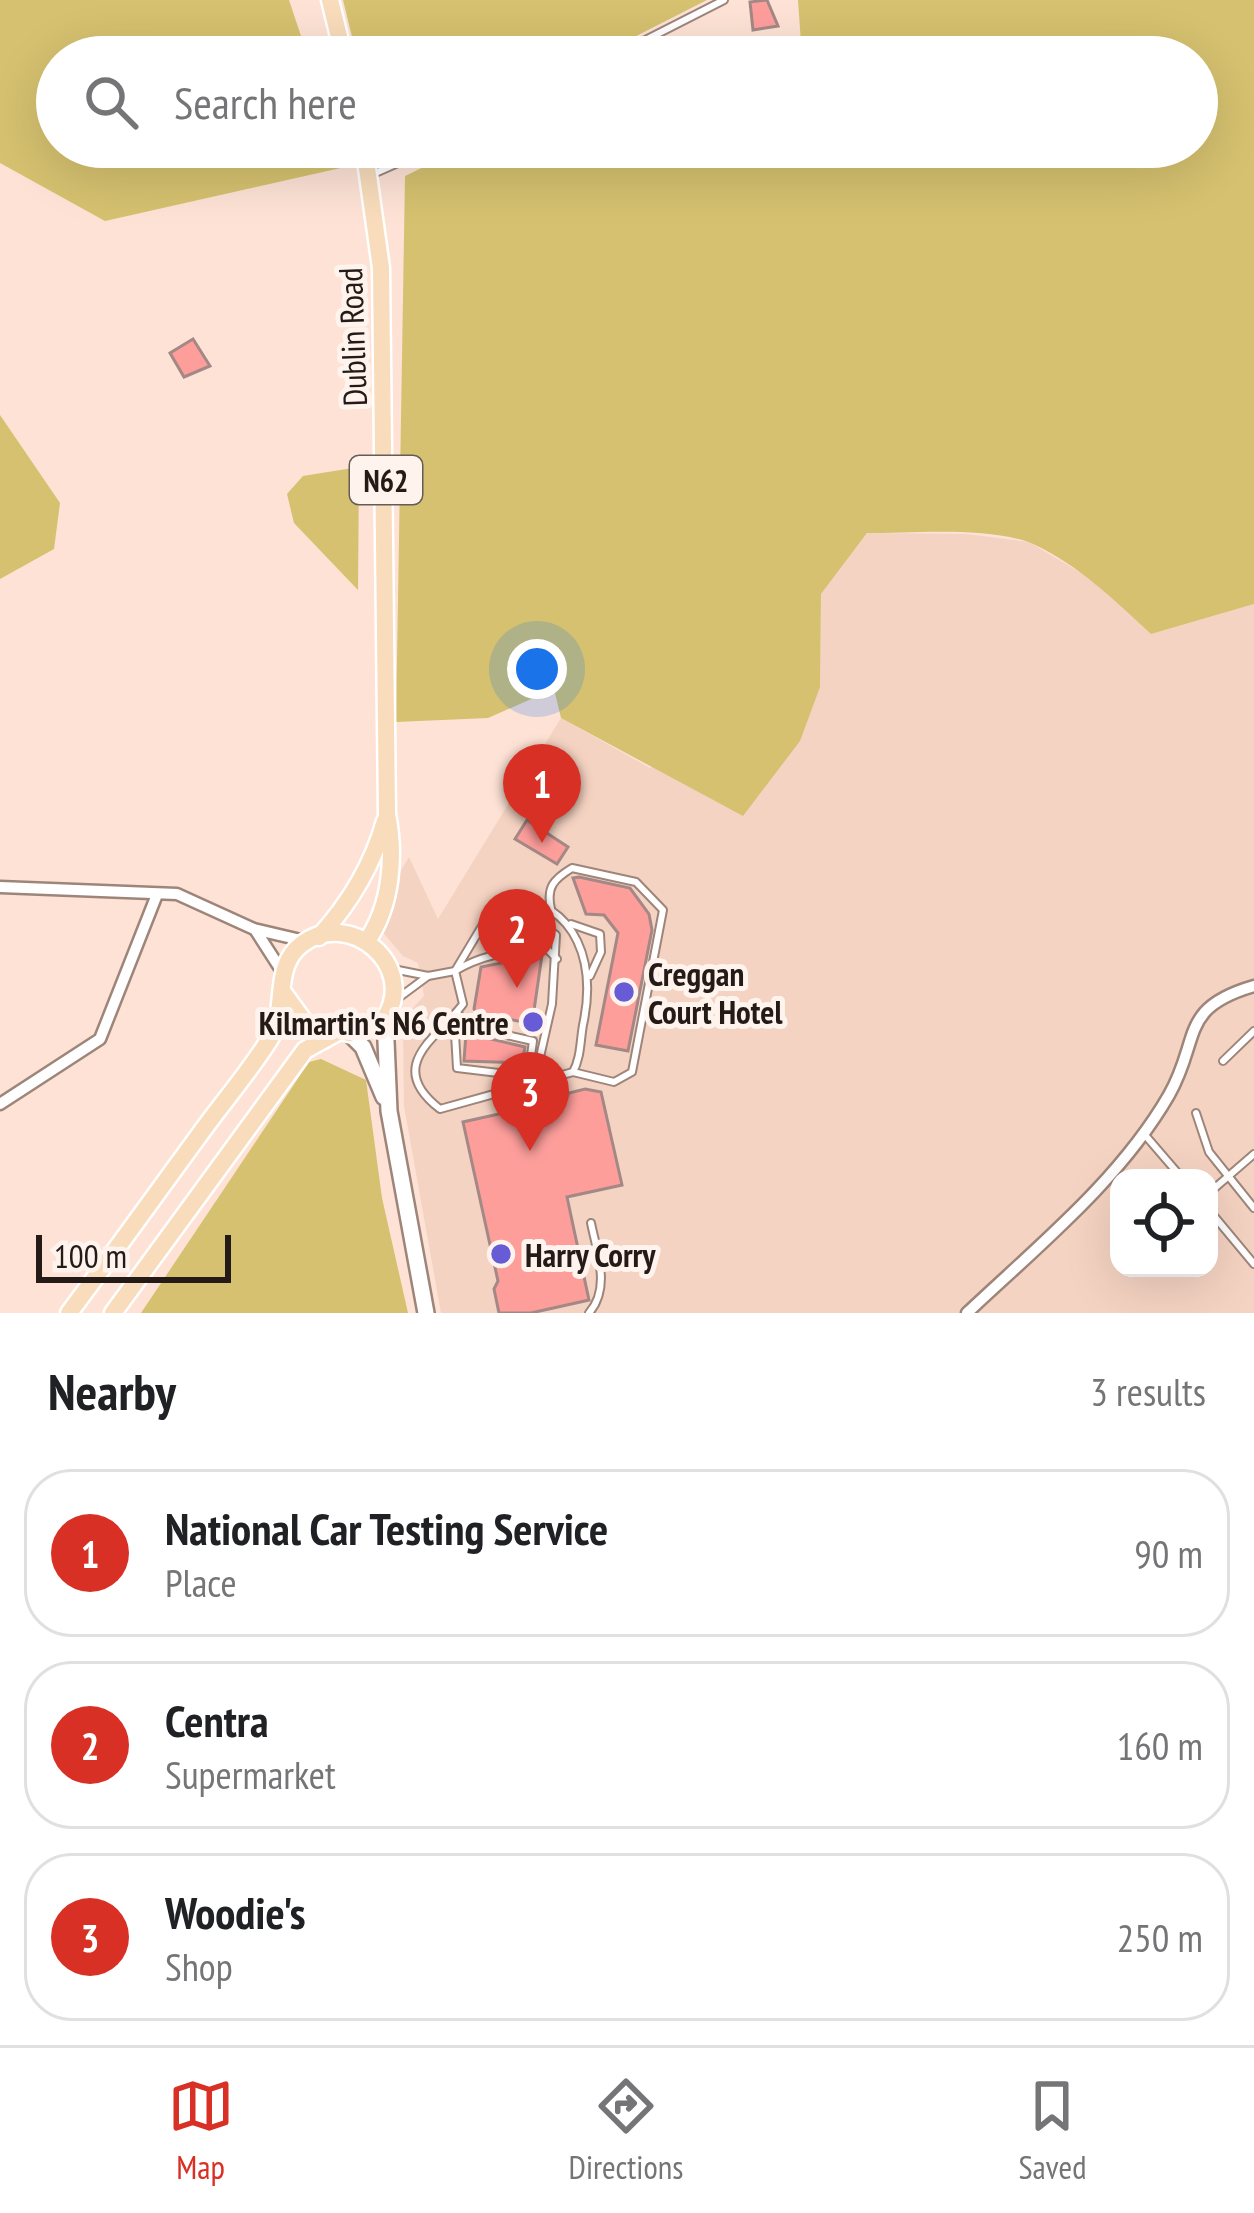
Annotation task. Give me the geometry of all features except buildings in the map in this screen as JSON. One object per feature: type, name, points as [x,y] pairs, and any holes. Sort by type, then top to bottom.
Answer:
[{"type":"main road","points":[[330,0],[339,36]]},
{"type":"main road","name":"Dublin Road","points":[[366,942],[380,915],[395,853],[387,814],[381,268],[367,168]]},
{"type":"main road","name":"Dublin Road","points":[[312,939],[368,865],[387,814]]},
{"type":"main road","points":[[312,939],[366,942],[382,952],[393,969],[388,1111]]},
{"type":"main road","name":"N62","points":[[68,1313],[269,1040],[282,982],[312,939]]},
{"type":"main road","points":[[282,982],[306,1024],[343,1033],[371,1062],[388,1111],[426,1313]]},
{"type":"main road","points":[[113,1313],[304,1051],[389,1010]]},
{"type":"street","points":[[0,887],[156,897],[177,894],[254,928],[312,939]]},
{"type":"street","points":[[0,1104],[100,1040],[156,897]]},
{"type":"street","points":[[254,928],[282,982]]},
{"type":"street","points":[[967,1313],[1071,1214],[1144,1134],[1172,1090],[1195,1019],[1215,1000],[1254,986]]},
{"type":"lane","points":[[653,36],[724,0]]},
{"type":"lane","points":[[368,176],[386,168]]},
{"type":"lane","points":[[551,909],[548,894],[555,878],[572,868],[636,883],[663,910],[632,1072],[614,1082],[573,1072],[535,1079],[440,1109],[425,1098],[416,1068],[422,1044],[463,1004],[455,971],[488,916],[510,897],[537,900],[567,922],[600,934],[601,952],[588,979]]},
{"type":"lane","points":[[488,916],[545,924],[556,935],[542,1069],[535,1079]]},
{"type":"lane","points":[[567,922],[584,954],[590,1002],[573,1072]]},
{"type":"lane","points":[[393,969],[428,976],[455,971],[489,952],[514,954],[544,947],[557,958]]},
{"type":"lane","points":[[389,1010],[428,976]]},
{"type":"lane","points":[[455,1015],[471,1027],[533,1041],[529,1069],[520,1075],[458,1068],[455,1015]]},
{"type":"lane","points":[[1222,1061],[1254,1031]]},
{"type":"lane","points":[[1196,1114],[1209,1152],[1254,1208]]},
{"type":"lane","points":[[1144,1134],[1174,1169]]},
{"type":"lane","points":[[1218,1186],[1254,1154]]},
{"type":"lane","points":[[1218,1221],[1254,1264]]},
{"type":"lane","points":[[589,1313],[600,1301],[602,1280],[592,1223]]},
{"type":"shaded area","points":[[0,0],[289,0],[301,36],[36,36],[36,168],[341,168],[105,221],[0,163]]},
{"type":"shaded area","points":[[343,0],[707,0],[636,36],[352,36]]},
{"type":"shaded area","points":[[798,0],[1254,0],[1254,604],[1151,634],[1081,573],[1033,544],[975,533],[867,533],[821,594],[820,687],[800,741],[743,816],[561,718],[554,689],[488,718],[396,722],[405,176],[422,168],[1218,168],[1218,36],[801,36]]},
{"type":"shaded area","points":[[0,415],[60,503],[54,549],[0,579]]},
{"type":"shaded area","points":[[359,467],[358,590],[294,523],[287,494],[303,476]]},
{"type":"shaded area","points":[[867,533],[967,534],[1029,542],[1093,580],[1151,634],[1254,604],[1254,1313],[441,1313],[404,1106],[403,1033],[409,1012],[424,996],[418,963],[403,956],[380,929],[395,881],[409,857],[438,919],[561,718],[650,768],[820,686],[821,594]]},
{"type":"shaded area","points":[[321,1059],[366,1080],[382,1198],[408,1313],[141,1313],[309,1062]]},
{"type":"place","name":"National Car Testing Service","points":[[542,843]]},
{"type":"place","name":"Centra","points":[[517,988]]},
{"type":"place","name":"Creggan Court Hotel","points":[[624,992]]},
{"type":"place","name":"Kilmartin's N6 Centre","points":[[533,1022]]},
{"type":"place","name":"Woodie's","points":[[530,1151]]},
{"type":"place","name":"Harry Corry","points":[[501,1254]]}]
